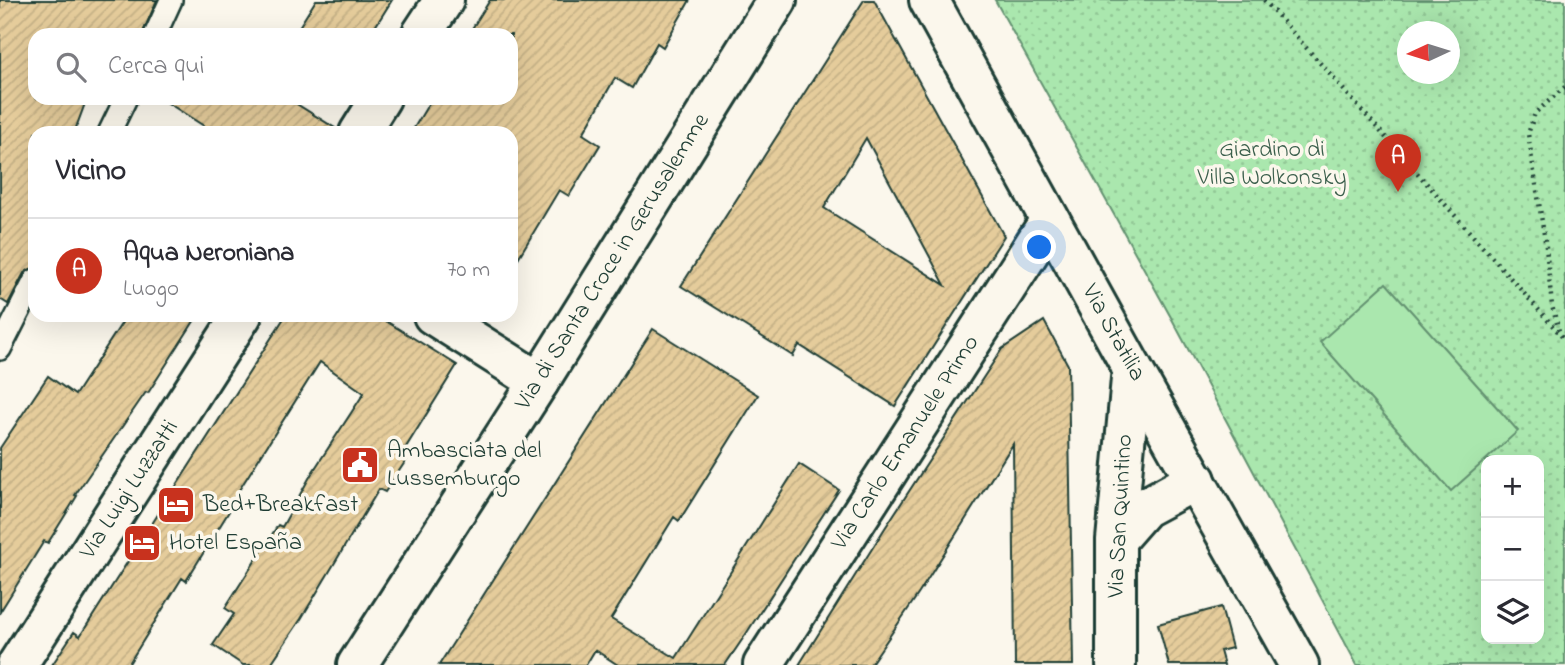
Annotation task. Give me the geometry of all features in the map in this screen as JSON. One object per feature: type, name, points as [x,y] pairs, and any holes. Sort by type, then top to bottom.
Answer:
[{"type":"street","points":[[426,28],[444,0]]},
{"type":"street","name":"Via di Santa Croce in Gerusalemme","points":[[357,665],[539,382],[777,0]]},
{"type":"street","name":"Via Statilia","points":[[929,0],[1299,665]]},
{"type":"street","points":[[363,126],[377,105]]},
{"type":"street","name":"Via Carlo Emanuele Primo","points":[[763,665],[1050,220]]},
{"type":"street","name":"Via Luigi Luzzatti","points":[[17,665],[238,322]]},
{"type":"street","points":[[444,322],[539,382]]},
{"type":"street","name":"Via San Quintino","points":[[1116,665],[1116,540],[1132,368]]},
{"type":"street","points":[[1116,540],[1144,508],[1196,480]]},
{"type":"lane","points":[[158,28],[171,0]]},
{"type":"lane","points":[[112,126],[123,105]]},
{"type":"lane","points":[[0,349],[28,294]]},
{"type":"path","points":[[1264,0],[1565,341]]},
{"type":"path","points":[[1560,334],[1552,306],[1546,247],[1528,134],[1535,113],[1565,87]]},
{"type":"green space","name":"Giardino di Villa Wolkonsky","points":[[995,0],[1565,0],[1565,665],[1357,665],[1173,321]]},
{"type":"green space","points":[[1386,283],[1518,431],[1491,455],[1481,455],[1481,464],[1451,491],[1320,342]]},
{"type":"building","points":[[0,0],[157,0],[145,28],[28,28],[28,105],[84,105],[77,126],[28,126],[28,271],[24,273],[8,304],[0,299]]},
{"type":"building","points":[[316,0],[392,0],[374,28],[298,28]]},
{"type":"building","points":[[490,0],[690,0],[663,47],[657,43],[632,88],[615,78],[583,134],[600,145],[569,196],[559,190],[518,258],[518,126],[415,126],[428,105],[518,105],[518,28],[472,28]]},
{"type":"building","points":[[864,0],[874,0],[1004,236],[895,406],[799,345],[793,356],[681,286]],"holes":[[[866,138],[945,285],[824,208]]]},
{"type":"building","points":[[171,105],[298,105],[332,126],[204,126]]},
{"type":"building","points":[[1044,321],[1068,365],[1073,665],[1015,665],[1013,444],[870,665],[799,665],[1002,349]]},
{"type":"building","points":[[122,322],[194,322],[148,393],[146,392],[75,495],[77,496],[48,543],[44,541],[0,612],[0,448],[48,376],[75,395]]},
{"type":"building","points":[[282,322],[387,322],[457,365],[403,452],[409,456],[385,492],[379,489],[301,619],[270,665],[243,665],[213,645],[234,614],[225,608],[278,525],[282,527],[312,473],[364,393],[320,362],[234,498],[236,500],[186,581],[182,578],[128,665],[52,665],[74,632],[80,636]]},
{"type":"building","points":[[653,329],[758,395],[679,521],[674,517],[611,619],[676,658],[799,464],[839,490],[725,665],[618,665],[595,650],[586,665],[439,665]]},
{"type":"building","points":[[1221,607],[1232,648],[1220,651],[1224,665],[1169,665],[1158,624]]},
{"type":"place","name":"Aqua Neroniana","points":[[1398,192]]},
{"type":"place","name":"Ambasciata del Lussemburgo","points":[[360,465]]},
{"type":"place","name":"Bed+Breakfast","points":[[176,505]]},
{"type":"place","name":"Hotel España","points":[[142,543]]}]
